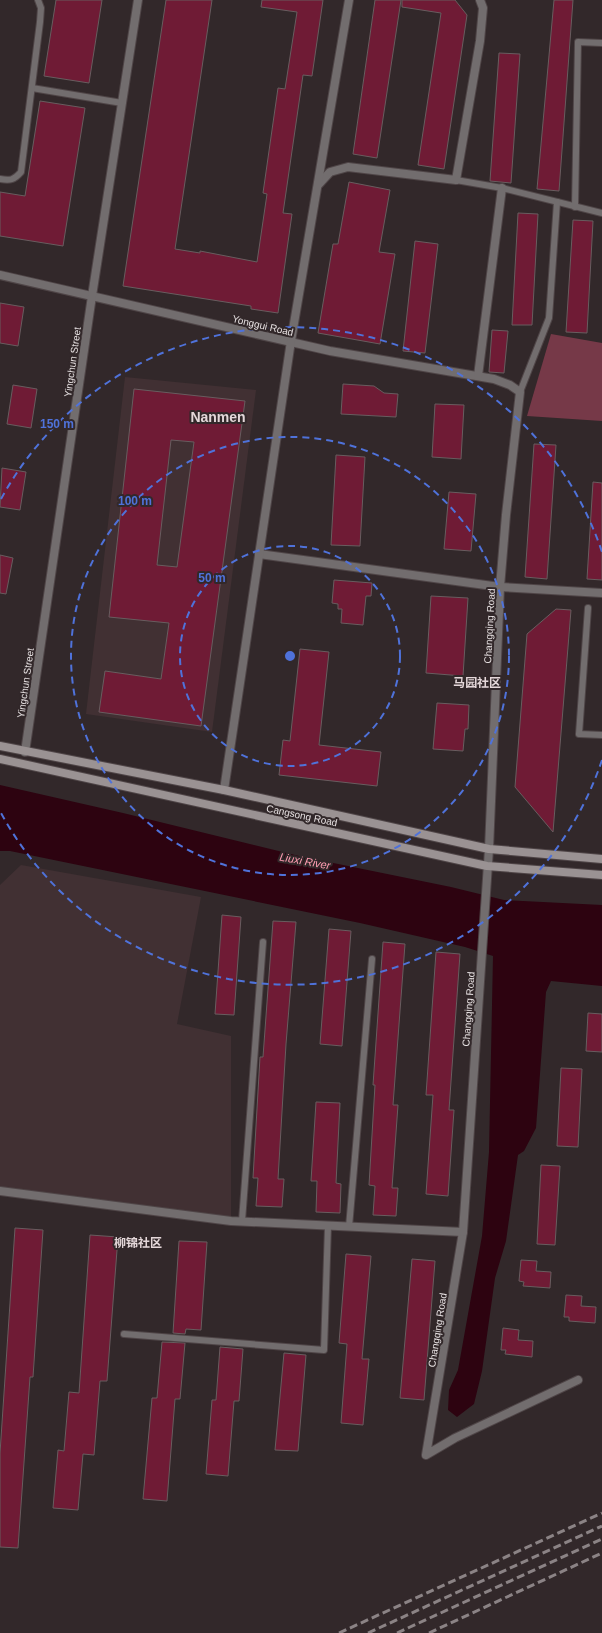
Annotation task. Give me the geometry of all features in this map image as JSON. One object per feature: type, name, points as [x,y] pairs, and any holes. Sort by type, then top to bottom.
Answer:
[{"type":"main road","name":"Cangsong Road","points":[[0,746],[224,790],[489,849],[602,859]]},
{"type":"main road","name":"Cangsong Road","points":[[0,759],[487,870],[602,875]]},
{"type":"street","name":"Yingchun Street","points":[[25,752],[92,296],[138,0]]},
{"type":"street","points":[[224,790],[291,341],[319,184],[349,0]]},
{"type":"street","points":[[319,184],[330,172],[348,168],[456,180],[480,41],[483,8],[480,0]]},
{"type":"street","points":[[478,376],[502,188]]},
{"type":"street","name":"Yonggui Road","points":[[0,275],[330,351],[478,376],[510,385],[520,392]]},
{"type":"street","name":"Changqing Road","points":[[520,392],[506,515],[500,587],[489,849],[463,1232],[426,1455],[455,1438],[578,1380]]},
{"type":"street","points":[[259,554],[500,587],[602,593]]},
{"type":"street","points":[[0,1191],[242,1221],[463,1232]]},
{"type":"lane","points":[[0,179],[15,179],[21,172],[40,22],[41,8],[38,0]]},
{"type":"lane","points":[[575,207],[578,42],[602,43]]},
{"type":"lane","points":[[32,88],[122,103]]},
{"type":"lane","points":[[456,180],[502,188],[602,213]]},
{"type":"lane","points":[[520,392],[549,318],[557,202]]},
{"type":"lane","points":[[588,608],[579,734],[602,735]]},
{"type":"lane","points":[[242,1221],[263,942]]},
{"type":"lane","points":[[349,1226],[372,959]]},
{"type":"lane","points":[[124,1334],[324,1350],[328,1226]]},
{"type":"shaded area","points":[[551,334],[602,343],[602,421],[527,416]]},
{"type":"shaded area","points":[[125,377],[256,390],[212,732],[86,714]]},
{"type":"shaded area","points":[[21,865],[201,897],[177,1024],[231,1036],[231,1221],[0,1191],[0,885]]},
{"type":"water","name":"Liuxi River","points":[[0,785],[299,856],[451,887],[504,900],[602,905],[602,986],[551,981],[546,992],[536,1128],[524,1151],[518,1155],[506,1241],[495,1278],[482,1371],[474,1404],[457,1417],[448,1410],[449,1390],[458,1370],[482,1236],[489,1152],[493,956],[465,947],[360,923],[10,851],[0,851]]},
{"type":"building","points":[[56,0],[102,0],[89,83],[44,76]]},
{"type":"building","points":[[166,0],[212,0],[175,249],[200,253],[200,251],[257,262],[267,194],[263,193],[278,88],[285,89],[297,12],[261,7],[262,0],[323,0],[312,76],[303,75],[283,213],[292,214],[278,313],[251,309],[251,306],[123,286]]},
{"type":"building","points":[[375,0],[401,0],[377,158],[353,154]]},
{"type":"building","points":[[402,0],[455,0],[467,15],[444,169],[418,165],[441,13],[402,7]]},
{"type":"building","points":[[554,0],[573,0],[559,191],[537,189]]},
{"type":"building","points":[[499,53],[520,54],[511,183],[490,181]]},
{"type":"building","points":[[40,101],[85,108],[63,246],[0,236],[0,192],[25,196]]},
{"type":"building","points":[[349,182],[390,190],[379,252],[395,254],[380,344],[318,333],[333,244],[338,244]]},
{"type":"building","points":[[518,213],[538,214],[532,325],[512,325]]},
{"type":"building","points":[[573,220],[593,221],[587,333],[566,332]]},
{"type":"building","points":[[415,241],[438,244],[425,353],[403,351]]},
{"type":"building","points":[[0,303],[24,307],[18,346],[0,343]]},
{"type":"building","points":[[492,330],[508,331],[504,373],[489,372]]},
{"type":"building","points":[[343,384],[374,386],[384,393],[398,394],[396,417],[341,414]]},
{"type":"building","points":[[13,385],[37,389],[31,428],[7,424]]},
{"type":"building","points":[[134,389],[245,401],[201,726],[99,712],[105,671],[161,679],[169,623],[109,617]],"holes":[[[171,440],[194,442],[177,567],[157,565]]]},
{"type":"building","points":[[435,404],[464,405],[461,459],[432,457]]},
{"type":"building","points":[[534,444],[556,445],[547,579],[525,577]]},
{"type":"building","points":[[336,455],[365,457],[360,546],[331,545]]},
{"type":"building","points":[[2,468],[26,472],[20,510],[0,507]]},
{"type":"building","points":[[593,482],[602,483],[602,580],[587,579]]},
{"type":"building","points":[[449,492],[476,494],[471,551],[444,549]]},
{"type":"building","points":[[0,555],[13,558],[6,594],[0,593]]},
{"type":"building","points":[[334,580],[372,583],[371,596],[366,596],[363,625],[341,623],[342,609],[338,609],[338,604],[332,603]]},
{"type":"building","points":[[431,596],[468,598],[463,676],[426,673]]},
{"type":"building","points":[[556,609],[571,610],[553,832],[515,787],[527,634]]},
{"type":"building","points":[[300,649],[329,652],[319,745],[381,752],[377,786],[279,775],[283,740],[290,741]]},
{"type":"building","points":[[437,703],[469,705],[468,729],[465,729],[463,751],[433,749]]},
{"type":"building","points":[[222,915],[241,917],[234,1015],[215,1014]]},
{"type":"building","points":[[273,921],[296,922],[286,1044],[278,1179],[284,1179],[282,1207],[256,1206],[258,1178],[253,1178],[260,1057],[263,1057]]},
{"type":"building","points":[[329,929],[351,931],[342,1046],[320,1044]]},
{"type":"building","points":[[383,942],[405,944],[393,1105],[398,1105],[392,1188],[398,1188],[396,1216],[373,1215],[375,1186],[369,1185],[375,1085],[373,1085]]},
{"type":"building","points":[[436,952],[460,954],[449,1110],[454,1110],[448,1196],[426,1194],[433,1095],[426,1095]]},
{"type":"building","points":[[588,1013],[602,1014],[602,1052],[586,1051]]},
{"type":"building","points":[[561,1068],[582,1069],[578,1147],[557,1146]]},
{"type":"building","points":[[316,1102],[340,1103],[336,1183],[341,1184],[340,1213],[316,1212],[317,1181],[311,1181]]},
{"type":"building","points":[[541,1165],[560,1166],[555,1245],[537,1244]]},
{"type":"building","points":[[15,1228],[43,1230],[33,1377],[30,1377],[18,1548],[0,1547],[0,1453]]},
{"type":"building","points":[[90,1235],[118,1237],[107,1381],[100,1381],[94,1455],[83,1454],[78,1510],[53,1508],[58,1450],[64,1451],[69,1392],[79,1393]]},
{"type":"building","points":[[179,1241],[207,1242],[201,1330],[186,1329],[185,1334],[173,1333]]},
{"type":"building","points":[[346,1254],[371,1256],[362,1359],[369,1359],[363,1425],[341,1423],[347,1344],[339,1343]]},
{"type":"building","points":[[412,1259],[435,1261],[424,1400],[400,1398]]},
{"type":"building","points":[[521,1260],[537,1261],[536,1271],[551,1272],[550,1288],[523,1286],[524,1282],[519,1281]]},
{"type":"building","points":[[566,1295],[582,1296],[581,1306],[596,1307],[595,1323],[569,1321],[569,1317],[564,1317]]},
{"type":"building","points":[[503,1328],[519,1330],[518,1340],[533,1341],[532,1357],[505,1354],[506,1350],[501,1350]]},
{"type":"building","points":[[162,1342],[185,1343],[180,1399],[175,1399],[167,1501],[143,1499],[152,1398],[157,1398]]},
{"type":"building","points":[[220,1347],[243,1349],[239,1401],[234,1401],[228,1476],[206,1474],[212,1400],[216,1400]]},
{"type":"building","points":[[284,1353],[306,1355],[298,1451],[275,1450]]},
{"type":"railway","points":[[339,1633],[602,1513]]},
{"type":"railway","points":[[368,1633],[602,1526]]},
{"type":"railway","points":[[397,1633],[602,1539]]},
{"type":"railway","points":[[429,1633],[602,1553]]},
{"type":"district","name":"Nanmen","points":[[218,417]]},
{"type":"district","name":"马园社区","points":[[477,683]]},
{"type":"district","name":"柳锦社区","points":[[138,1243]]}]
